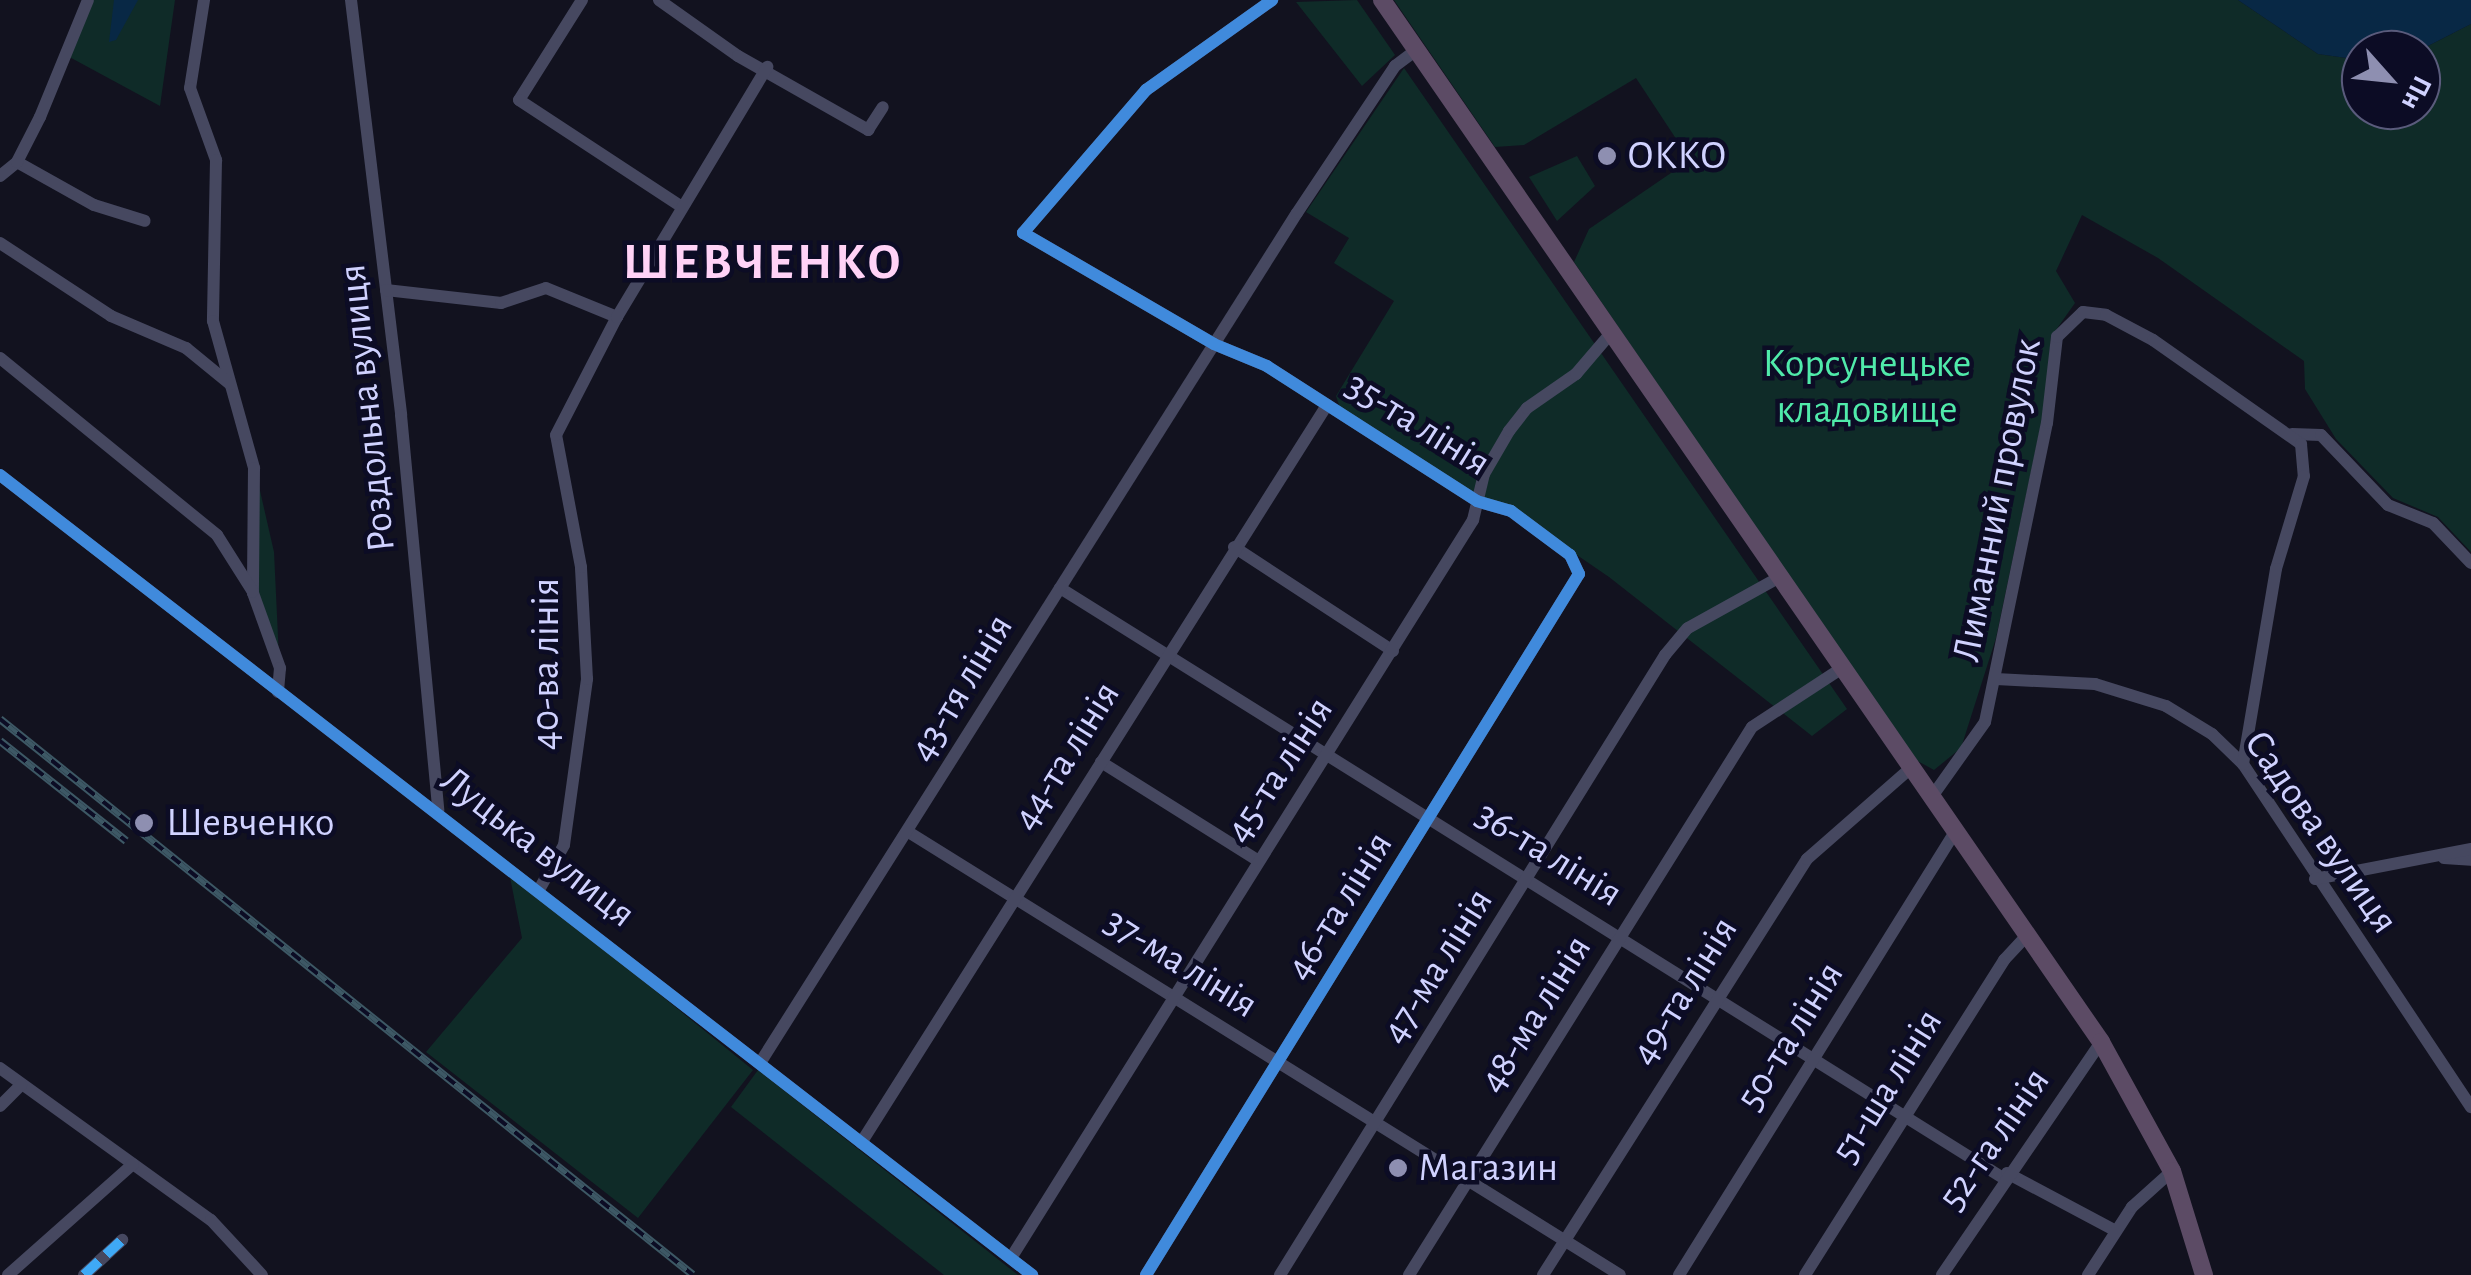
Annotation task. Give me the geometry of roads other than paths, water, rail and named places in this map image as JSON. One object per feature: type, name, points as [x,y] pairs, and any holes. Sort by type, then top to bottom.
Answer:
[{"type":"highway","points":[[1382,0],[2102,1042],[2172,1170],[2204,1275]]},
{"type":"street","points":[[0,176],[17,162],[62,52],[78,36],[88,0]]},
{"type":"street","points":[[204,0],[190,88],[216,160],[219,252],[211,302],[254,468],[253,592]]},
{"type":"street","name":"Роздольна вулиця","points":[[351,0],[386,290],[438,810]]},
{"type":"street","points":[[582,0],[519,100],[682,207]]},
{"type":"street","points":[[659,0],[738,56],[767,67],[868,130],[883,106]]},
{"type":"street","points":[[1214,344],[1023,233],[1146,90],[1272,0]]},
{"type":"street","name":"43-тя лінія","points":[[760,1063],[910,833],[1060,588],[1372,99],[1416,50]]},
{"type":"street","points":[[386,290],[502,303],[546,288],[617,317],[767,67]]},
{"type":"street","points":[[17,162],[94,204],[145,221]]},
{"type":"street","points":[[0,243],[111,316],[186,348],[230,384]]},
{"type":"street","name":"Лиманний провулок","points":[[1931,798],[1973,747],[1996,680],[2047,424],[2055,347],[2075,315],[2106,316],[2154,340],[2292,434]]},
{"type":"street","name":"40-ва лінія","points":[[540,888],[564,845],[588,679],[581,568],[556,435],[617,317]]},
{"type":"street","name":"45-та лінія","points":[[1012,1258],[1473,520],[1477,500],[1509,431],[1527,408],[1576,374],[1611,333]]},
{"type":"street","name":"35-та лінія","points":[[1214,344],[1267,366],[1477,500],[1523,518],[1578,568]]},
{"type":"street","points":[[0,358],[217,535],[253,592],[280,668],[278,692]]},
{"type":"street","name":"44-та лінія","points":[[861,1142],[1326,405]]},
{"type":"street","points":[[2292,434],[2321,435],[2388,505],[2433,523],[2471,563]]},
{"type":"street","points":[[2243,764],[2276,569],[2304,476],[2305,456],[2292,434]]},
{"type":"street","name":"Луцька вулиця","points":[[0,475],[278,692],[540,888],[1032,1275]]},
{"type":"street","points":[[1234,547],[1394,650]]},
{"type":"street","name":"46-та лінія","points":[[1146,1275],[1577,582],[1578,568]]},
{"type":"street","name":"47-ма лінія","points":[[1280,1275],[1666,655],[1688,628],[1780,577]]},
{"type":"street","name":"36-та лінія","points":[[1060,588],[1907,1117],[2005,1175],[2116,1230]]},
{"type":"street","name":"48-ма лінія","points":[[1409,1275],[1752,727],[1842,668]]},
{"type":"street","name":"Садова вулиця","points":[[1996,680],[2095,684],[2166,706],[2191,718],[2243,764],[2471,1106]]},
{"type":"street","points":[[1100,762],[1259,861]]},
{"type":"street","name":"49-та лінія","points":[[1543,1275],[1717,999],[1823,840],[1911,768]]},
{"type":"street","name":"50-та лінія","points":[[1679,1275],[1955,832]]},
{"type":"street","name":"37-ма лінія","points":[[910,833],[1279,1062],[1374,1126],[1620,1275]]},
{"type":"street","points":[[2316,878],[2471,849]]},
{"type":"street","points":[[2431,855],[2471,860]]},
{"type":"street","name":"51-ша лінія","points":[[1805,1275],[2027,935]]},
{"type":"street","name":"52-га лінія","points":[[1942,1275],[2005,1175],[2102,1042]]},
{"type":"street","points":[[0,1068],[212,1220],[262,1275]]},
{"type":"street","points":[[0,1106],[22,1085]]},
{"type":"street","points":[[8,1275],[133,1164]]},
{"type":"street","points":[[2088,1275],[2116,1230],[2172,1170]]},
{"type":"street","points":[[84,1275],[122,1240]]},
{"type":"water","points":[[114,0],[138,0],[116,40],[109,42]]},
{"type":"water","points":[[2238,0],[2471,0],[2471,24],[2441,39],[2441,30],[2341,30],[2341,57],[2318,54]]},
{"type":"railway","points":[[0,719],[693,1275]]},
{"type":"railway","points":[[0,741],[126,841]]},
{"type":"place","name":"ОККО","points":[[1607,156]]},
{"type":"place","name":"Шевченко","points":[[144,823]]},
{"type":"place","name":"Магазин","points":[[1398,1168]]},
{"type":"district","name":"ШЕВЧЕНКО","points":[[763,264]]},
{"type":"park label","name":"Корсунецьке кладовище","points":[[1867,387]]}]
